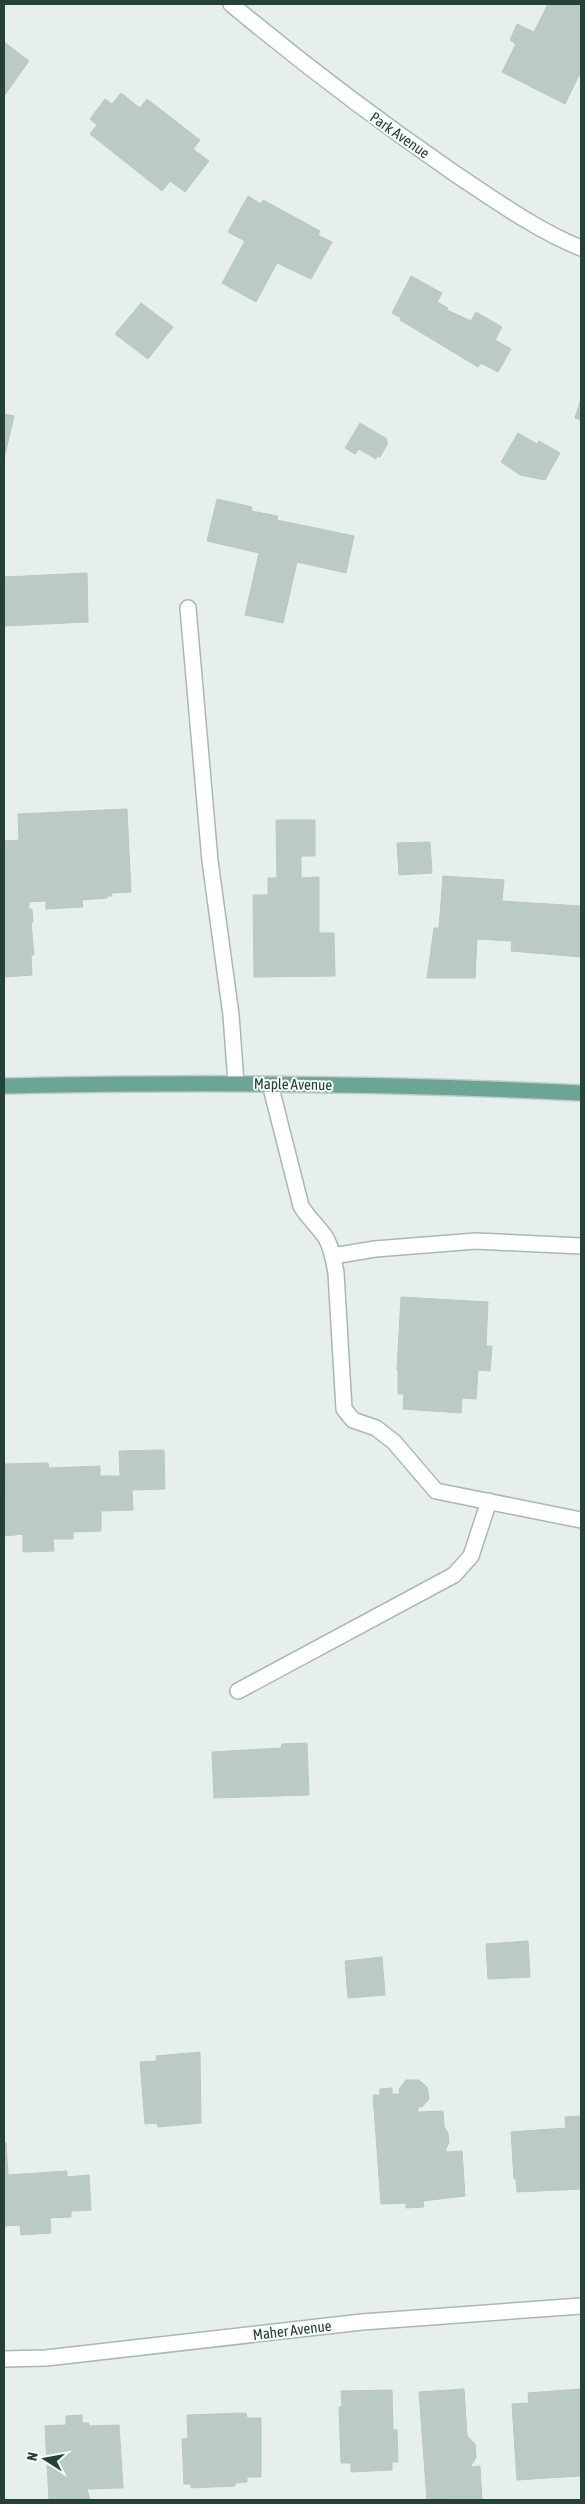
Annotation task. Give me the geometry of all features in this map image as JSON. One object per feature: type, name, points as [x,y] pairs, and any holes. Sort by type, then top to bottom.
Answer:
[{"type":"main road","name":"Maple Avenue","points":[[4,1086],[236,1083],[444,1086],[581,1093]]},
{"type":"street","name":"Park Avenue","points":[[231,4],[324,80],[407,141],[492,198],[581,248]]},
{"type":"street","points":[[188,608],[210,861],[231,1014],[236,1083]]},
{"type":"street","points":[[270,1084],[301,1206],[309,1219],[326,1238],[334,1256],[344,1409],[353,1420],[376,1428],[394,1442],[436,1491],[581,1520]]},
{"type":"street","points":[[334,1256],[375,1249],[476,1242],[581,1246]]},
{"type":"street","points":[[238,1691],[454,1575],[471,1556],[489,1501]]},
{"type":"street","name":"Maher Avenue","points":[[4,2359],[46,2358],[362,2322],[581,2306]]},
{"type":"building","points":[[548,4],[581,4],[581,76],[579,75],[565,104],[502,72],[516,44],[510,40],[517,24],[534,32]]},
{"type":"building","points":[[4,42],[29,61],[4,96]]},
{"type":"building","points":[[121,93],[140,108],[147,99],[200,140],[193,149],[209,161],[185,192],[170,181],[162,191],[90,134],[97,125],[90,119],[105,99],[112,104]]},
{"type":"building","points":[[248,196],[261,204],[263,200],[320,231],[318,235],[332,242],[311,279],[277,263],[256,302],[222,283],[245,241],[228,232]]},
{"type":"building","points":[[411,276],[442,293],[437,302],[448,308],[447,310],[471,321],[476,312],[502,327],[495,340],[511,349],[498,372],[481,363],[478,367],[400,320],[401,318],[392,313]]},
{"type":"building","points":[[141,303],[173,327],[148,359],[115,334]]},
{"type":"building","points":[[581,399],[581,420],[575,418]]},
{"type":"building","points":[[4,414],[14,416],[4,459]]},
{"type":"building","points":[[360,423],[387,439],[386,442],[388,443],[380,457],[377,456],[376,459],[359,449],[355,454],[345,448]]},
{"type":"building","points":[[518,433],[537,444],[539,441],[560,453],[545,480],[520,475],[501,462]]},
{"type":"building","points":[[217,499],[252,507],[251,511],[278,516],[277,520],[354,536],[346,573],[297,562],[283,623],[245,615],[259,553],[207,541]]},
{"type":"building","points":[[87,573],[88,622],[4,626],[4,577]]},
{"type":"building","points":[[127,809],[131,892],[111,893],[112,896],[107,896],[107,898],[82,900],[83,907],[46,909],[46,901],[29,902],[29,909],[32,909],[33,922],[31,922],[34,955],[31,955],[32,975],[4,977],[4,841],[19,840],[18,814]]},
{"type":"building","points":[[276,820],[315,820],[315,856],[301,856],[301,878],[319,877],[319,933],[334,933],[335,976],[254,977],[253,895],[268,895],[268,878],[277,878]]},
{"type":"building","points":[[430,842],[432,873],[399,875],[397,843]]},
{"type":"building","points":[[443,876],[504,880],[502,901],[581,906],[581,957],[511,951],[512,941],[477,939],[475,978],[427,978],[434,928],[439,928]]},
{"type":"building","points":[[401,1297],[488,1302],[486,1346],[492,1346],[490,1371],[478,1370],[476,1399],[462,1398],[461,1413],[403,1409],[404,1394],[398,1394],[397,1370]]},
{"type":"building","points":[[164,1450],[165,1489],[132,1490],[133,1510],[101,1511],[101,1531],[73,1532],[73,1539],[53,1539],[54,1551],[23,1552],[23,1534],[4,1536],[5,1464],[48,1463],[49,1468],[100,1466],[100,1476],[120,1476],[119,1451]]},
{"type":"building","points":[[307,1743],[309,1795],[214,1798],[212,1752],[281,1748],[282,1744]]},
{"type":"building","points":[[528,1941],[530,1977],[488,1979],[486,1944]]},
{"type":"building","points":[[382,1957],[385,1995],[348,1998],[345,1961]]},
{"type":"building","points":[[200,2052],[201,2123],[158,2127],[157,2123],[145,2124],[140,2062],[157,2061],[156,2056]]},
{"type":"building","points":[[406,2080],[419,2080],[427,2087],[429,2099],[422,2107],[418,2107],[418,2112],[443,2111],[444,2127],[448,2133],[449,2143],[446,2152],[462,2151],[465,2196],[423,2201],[424,2207],[406,2208],[406,2203],[381,2204],[373,2095],[380,2095],[380,2089],[392,2088],[392,2094],[400,2094],[399,2089]]},
{"type":"building","points":[[581,2116],[581,2189],[517,2192],[516,2179],[514,2179],[511,2132],[566,2128],[565,2117]]},
{"type":"building","points":[[4,2143],[6,2143],[8,2175],[67,2171],[67,2177],[89,2175],[91,2210],[71,2211],[71,2217],[50,2218],[51,2233],[21,2235],[20,2225],[4,2226]]},
{"type":"building","points":[[464,2389],[467,2436],[475,2444],[476,2458],[470,2467],[480,2466],[482,2499],[427,2500],[419,2392]]},
{"type":"building","points":[[581,2389],[581,2476],[517,2480],[512,2404],[529,2403],[528,2393]]},
{"type":"building","points":[[392,2390],[393,2430],[397,2430],[398,2462],[392,2462],[392,2470],[351,2472],[351,2463],[341,2463],[339,2407],[342,2407],[341,2391]]},
{"type":"building","points":[[246,2413],[247,2418],[261,2418],[261,2477],[247,2477],[247,2482],[235,2483],[235,2486],[191,2488],[191,2484],[184,2484],[182,2439],[188,2438],[187,2415]]},
{"type":"building","points":[[82,2415],[82,2423],[89,2423],[88,2426],[119,2425],[123,2488],[87,2489],[90,2500],[49,2500],[45,2426],[66,2425],[66,2416]]}]
